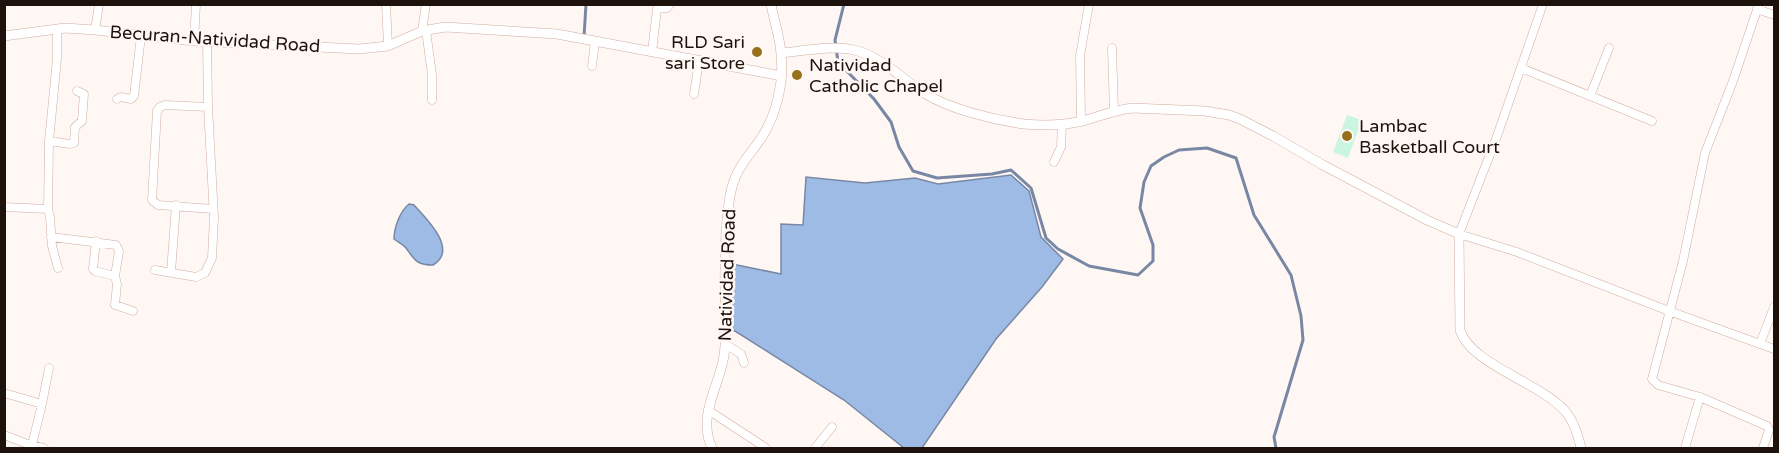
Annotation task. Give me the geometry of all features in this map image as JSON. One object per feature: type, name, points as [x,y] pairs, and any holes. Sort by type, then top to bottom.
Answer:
[{"type":"street","points":[[95,30],[99,4]]},
{"type":"street","points":[[194,41],[196,4]]},
{"type":"street","points":[[386,4],[388,46]]},
{"type":"street","points":[[426,4],[424,30],[432,75],[432,100]]},
{"type":"street","points":[[652,52],[657,9],[667,8],[670,4]]},
{"type":"street","name":"Natividad Road","points":[[712,448],[706,427],[708,410],[722,363],[725,344],[724,269],[733,183],[736,174],[769,124],[778,100],[782,76],[781,53],[771,4]]},
{"type":"street","points":[[1081,121],[1080,56],[1089,4]]},
{"type":"street","points":[[1543,4],[1496,139],[1459,234],[1460,330],[1466,343],[1487,359],[1563,408],[1579,436],[1581,448]]},
{"type":"street","points":[[1763,448],[1769,430],[1767,426],[1700,397],[1658,385],[1652,379],[1683,261],[1705,153],[1758,7],[1774,15]]},
{"type":"street","name":"Becuran-Natividad Road","points":[[4,36],[57,28],[207,42],[359,49],[388,46],[424,30],[446,27],[505,30],[557,34],[782,76]]},
{"type":"street","points":[[57,28],[48,209],[58,268]]},
{"type":"street","points":[[117,99],[121,97],[131,99],[134,96],[141,36]]},
{"type":"street","points":[[592,66],[595,41]]},
{"type":"street","points":[[155,270],[196,277],[205,273],[213,253],[207,42]]},
{"type":"street","points":[[1112,48],[1114,111]]},
{"type":"street","points":[[1590,96],[1610,48]]},
{"type":"street","points":[[781,53],[824,49],[855,50],[873,57],[925,93],[949,105],[1022,124],[1062,124],[1132,108],[1205,111],[1229,115],[1249,123],[1427,220],[1459,234],[1517,252],[1774,349]]},
{"type":"street","points":[[694,94],[699,61]]},
{"type":"street","points":[[1521,68],[1653,121]]},
{"type":"street","points":[[50,141],[70,144],[74,142],[75,127],[82,121],[85,98],[84,94],[77,91]]},
{"type":"street","points":[[208,107],[165,105],[157,111],[152,200],[158,205],[213,209]]},
{"type":"street","points":[[1054,162],[1061,147],[1062,124]]},
{"type":"street","points":[[171,272],[176,205]]},
{"type":"street","points":[[4,207],[48,209]]},
{"type":"street","points":[[51,237],[116,245],[118,247],[115,305],[133,311]]},
{"type":"street","points":[[96,241],[93,269],[115,276]]},
{"type":"street","points":[[1760,344],[1774,307]]},
{"type":"street","points":[[725,344],[741,354],[744,363]]},
{"type":"street","points":[[32,445],[49,368]]},
{"type":"street","points":[[4,393],[42,404]]},
{"type":"street","points":[[1685,448],[1700,397]]},
{"type":"street","points":[[708,410],[766,448]]},
{"type":"street","points":[[815,448],[832,427]]},
{"type":"street","points":[[4,435],[44,448]]},
{"type":"green space","name":"Lambac Basketball Court","points":[[1347,115],[1362,120],[1348,158],[1333,152]]},
{"type":"water","points":[[1011,175],[1029,191],[1041,237],[1063,259],[1042,287],[996,339],[922,448],[904,448],[844,400],[735,331],[731,331],[727,263],[781,274],[781,224],[803,225],[806,177],[865,183],[915,178],[938,184]]},
{"type":"water","points":[[409,204],[414,205],[426,218],[442,243],[443,251],[440,259],[433,265],[416,261],[405,247],[394,239],[398,220]]},
{"type":"waterway","points":[[584,37],[586,4]]},
{"type":"waterway","points":[[844,4],[835,40],[838,62],[874,99],[891,122],[899,147],[913,171],[937,178],[992,174],[1011,170],[1031,188],[1046,238],[1058,249],[1089,266],[1138,275],[1153,261],[1153,245],[1140,208],[1144,182],[1151,166],[1179,150],[1207,148],[1236,158],[1254,215],[1291,275],[1301,316],[1303,340],[1274,437],[1276,448]]},
{"type":"place","name":"RLD Sari sari Store","points":[[757,52]]},
{"type":"place","name":"Natividad Catholic Chapel","points":[[797,75]]},
{"type":"place","name":"Lambac Basketball Court","points":[[1347,136]]}]
